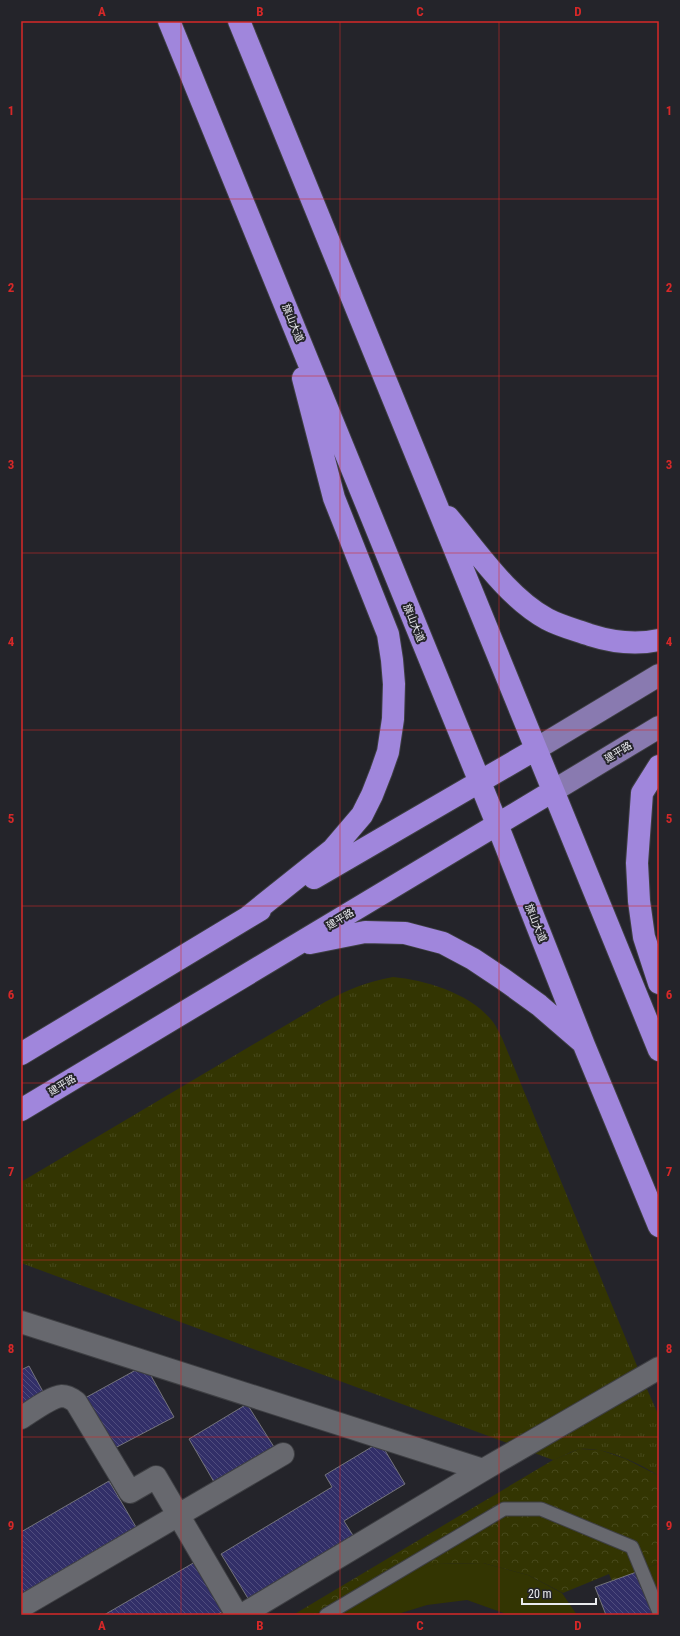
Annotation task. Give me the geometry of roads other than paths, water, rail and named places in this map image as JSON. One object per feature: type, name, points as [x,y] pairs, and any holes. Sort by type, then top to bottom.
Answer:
[{"type":"highway","name":"旗山大道","points":[[169,21],[497,824],[584,1045],[659,1226]]},
{"type":"highway","points":[[238,21],[659,1050]]},
{"type":"highway","points":[[248,917],[333,849],[362,815],[372,795],[388,752],[394,703],[392,660],[388,634],[334,498],[281,294]]},
{"type":"highway","points":[[436,503],[506,586],[526,605],[548,619],[607,640],[641,642],[659,640]]},
{"type":"highway","points":[[21,1054],[248,917],[536,749]]},
{"type":"highway","points":[[659,766],[642,793],[637,863],[639,901],[644,937],[659,983]]},
{"type":"highway","name":"建平路","points":[[21,1110],[553,791]]},
{"type":"highway","points":[[295,946],[365,932],[405,933],[443,943],[472,959],[503,979],[538,1005],[584,1045]]},
{"type":"main road","points":[[536,749],[659,675]]},
{"type":"main road","name":"建平路","points":[[553,791],[659,727]]},
{"type":"street","points":[[21,1322],[483,1470]]},
{"type":"street","points":[[242,1615],[483,1470],[659,1368]]},
{"type":"street","points":[[21,1418],[62,1396],[70,1398],[76,1402],[130,1492],[156,1477],[237,1615]]},
{"type":"street","points":[[21,1607],[283,1454]]},
{"type":"lane","points":[[326,1615],[504,1509],[541,1508],[632,1547],[659,1612]]}]
